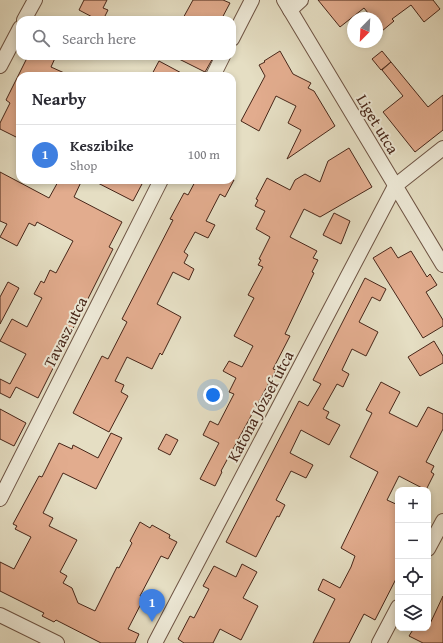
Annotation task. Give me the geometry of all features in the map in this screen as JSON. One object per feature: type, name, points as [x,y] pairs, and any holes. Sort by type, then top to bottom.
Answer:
[{"type":"street","points":[[26,16],[34,0]]},
{"type":"street","points":[[236,31],[252,0]]},
{"type":"street","points":[[287,5],[301,0]]},
{"type":"street","name":"Liget utca","points":[[287,5],[443,265]]},
{"type":"street","points":[[0,66],[16,36]]},
{"type":"street","points":[[215,72],[222,60]]},
{"type":"street","points":[[396,186],[443,148]]},
{"type":"street","name":"Tavasz utca","points":[[0,499],[159,184]]},
{"type":"street","name":"Katona József utca","points":[[155,643],[396,186]]},
{"type":"street","points":[[431,543],[443,520]]},
{"type":"street","points":[[379,643],[395,613]]},
{"type":"street","points":[[0,615],[57,643]]},
{"type":"building","points":[[84,0],[107,0],[103,8],[108,10],[105,16],[90,16],[79,10]]},
{"type":"building","points":[[193,0],[223,0],[230,3],[223,16],[184,16]]},
{"type":"building","points":[[318,0],[433,0],[440,9],[424,22],[411,5],[392,19],[394,21],[383,30],[383,12],[367,12],[364,8],[359,12],[347,12],[347,21],[340,27]]},
{"type":"building","points":[[280,51],[293,74],[311,83],[308,88],[314,91],[335,126],[287,159],[301,130],[288,123],[296,106],[276,96],[259,131],[241,121],[265,76],[259,65]]},
{"type":"building","points":[[382,51],[391,62],[381,70],[372,59]]},
{"type":"building","points":[[26,60],[54,60],[51,67],[62,72],[20,72]]},
{"type":"building","points":[[181,60],[212,60],[205,72]]},
{"type":"building","points":[[159,61],[180,72],[153,72]]},
{"type":"building","points":[[391,62],[428,107],[443,95],[443,130],[415,152],[383,112],[403,96],[382,70]]},
{"type":"building","points":[[16,80],[16,137],[0,129],[0,123],[10,103],[6,100]]},
{"type":"building","points":[[349,148],[372,187],[320,217],[304,209],[290,237],[317,251],[313,258],[318,260],[312,272],[314,273],[285,334],[290,336],[273,369],[276,370],[221,471],[222,472],[215,486],[200,479],[219,443],[203,435],[210,421],[218,425],[234,394],[229,392],[236,378],[223,371],[229,361],[242,367],[253,346],[234,336],[254,298],[248,295],[263,267],[258,265],[261,260],[259,259],[270,237],[256,229],[265,211],[255,206],[258,200],[256,199],[267,178],[290,190],[295,180],[305,174],[320,182],[328,161]]},
{"type":"building","points":[[0,172],[16,180],[16,184],[23,184],[49,198],[57,184],[80,184],[74,197],[122,222],[109,247],[113,249],[38,398],[16,387],[10,398],[0,393],[0,379],[10,384],[26,354],[0,341],[12,319],[27,327],[42,298],[34,294],[41,281],[44,283],[50,270],[56,273],[73,241],[37,222],[35,226],[29,223],[17,246],[0,237],[7,224],[0,221]]},
{"type":"building","points":[[100,184],[142,184],[133,201]]},
{"type":"building","points":[[194,184],[232,184],[225,197],[220,194],[206,221],[215,225],[208,238],[195,232],[184,252],[188,255],[184,263],[194,269],[189,280],[173,272],[157,304],[181,317],[162,355],[160,353],[152,369],[127,357],[115,381],[124,385],[121,392],[128,396],[109,432],[73,413],[102,356],[108,359],[127,322],[122,319],[173,220],[170,219],[184,193],[188,195]]},
{"type":"building","points":[[334,213],[350,221],[341,244],[323,235]]},
{"type":"building","points":[[391,247],[398,258],[411,251],[427,277],[430,274],[437,285],[426,292],[443,320],[443,326],[423,338],[373,258]]},
{"type":"building","points":[[365,278],[386,289],[380,301],[372,297],[359,322],[378,332],[366,356],[352,349],[342,370],[349,374],[343,387],[337,384],[323,409],[329,412],[326,418],[340,425],[329,445],[301,430],[290,453],[313,465],[306,478],[291,471],[276,500],[285,505],[279,517],[277,516],[256,557],[226,542],[299,401],[308,406],[321,384],[313,380]]},
{"type":"building","points":[[8,282],[19,288],[0,324],[0,297]]},
{"type":"building","points":[[434,341],[443,356],[443,363],[420,376],[408,357]]},
{"type":"building","points":[[381,382],[400,392],[389,413],[417,427],[428,407],[443,414],[443,429],[426,462],[434,466],[431,472],[434,474],[428,487],[420,487],[399,476],[387,500],[395,504],[395,581],[375,620],[364,614],[349,643],[313,643],[335,599],[318,590],[323,579],[340,588],[351,567],[355,556],[341,548],[378,472],[350,457],[372,413],[366,410]]},
{"type":"building","points":[[0,409],[26,423],[14,446],[0,439]]},
{"type":"building","points":[[111,433],[122,438],[96,489],[63,473],[43,513],[53,518],[49,526],[77,540],[60,572],[67,576],[63,583],[72,588],[78,603],[95,611],[117,567],[119,568],[132,543],[130,541],[140,522],[150,528],[152,525],[170,535],[169,538],[177,542],[168,559],[161,556],[140,596],[144,598],[128,629],[139,634],[135,643],[101,643],[56,620],[54,622],[42,616],[44,613],[0,591],[0,562],[14,569],[31,537],[15,529],[17,526],[13,524],[39,476],[42,477],[59,443],[72,449],[73,445],[98,458]]},
{"type":"building","points":[[166,434],[178,440],[170,455],[158,449]]},
{"type":"building","points":[[242,564],[257,572],[243,598],[258,606],[241,640],[220,629],[213,643],[184,643],[178,639],[190,616],[194,618],[209,589],[203,586],[214,566],[236,577]]},
{"type":"building","points":[[443,596],[443,643],[423,643],[409,636],[412,631],[431,631],[431,622]]},
{"type":"place","name":"Keszibike","points":[[152,622]]}]
